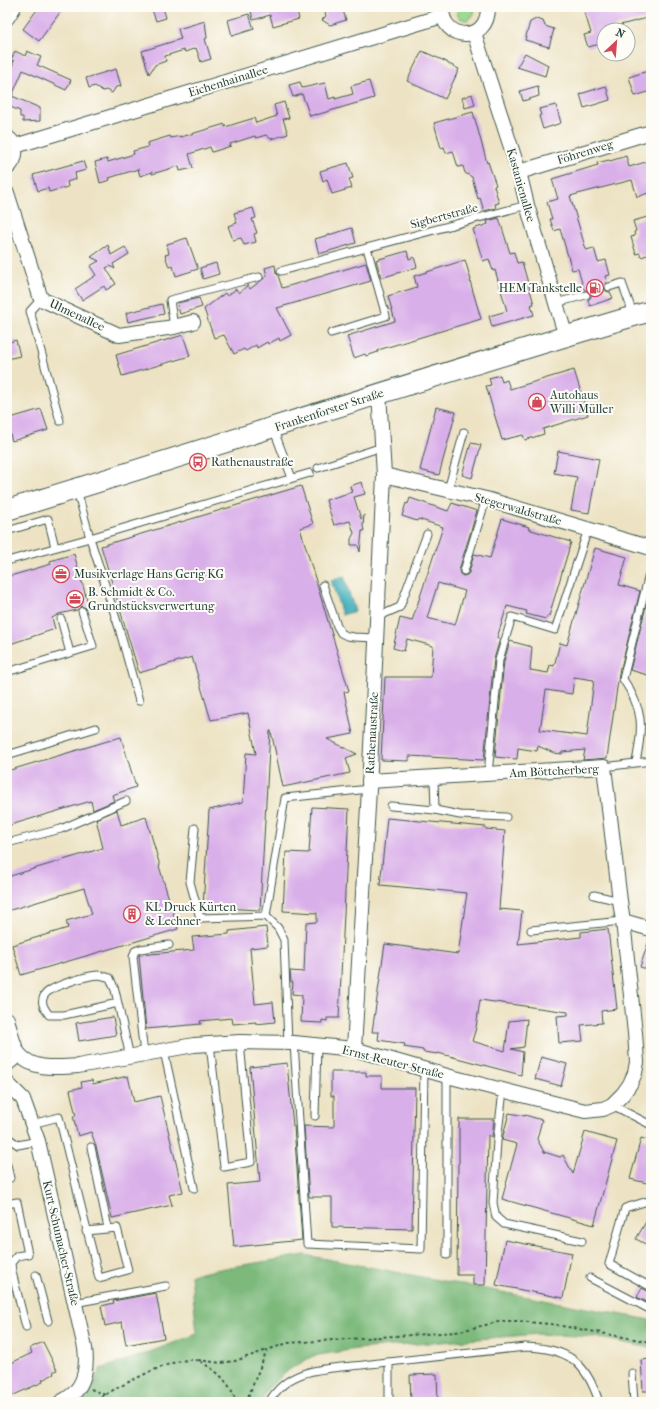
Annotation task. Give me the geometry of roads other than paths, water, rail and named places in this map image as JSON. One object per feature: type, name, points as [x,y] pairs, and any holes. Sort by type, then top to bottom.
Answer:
[{"type":"main road","name":"Frankenforster Straße","points":[[7,510],[273,428],[378,393],[642,314]]},
{"type":"street","points":[[7,18],[14,7]]},
{"type":"street","points":[[474,33],[482,28],[487,19],[488,7]]},
{"type":"street","name":"Eichenhainallee","points":[[7,168],[15,159],[16,152],[11,141],[442,12],[446,25],[454,32],[463,34],[474,33]]},
{"type":"street","name":"Kastanienallee","points":[[474,33],[519,172],[527,205],[566,337]]},
{"type":"street","name":"Föhrenweg","points":[[519,172],[650,134]]},
{"type":"street","name":"Ulmenallee","points":[[7,193],[41,299],[119,335],[174,327],[193,322]]},
{"type":"street","name":"Rathenaustraße","points":[[354,1049],[369,785],[384,475],[378,393]]},
{"type":"street","name":"Stegerwaldstraße","points":[[384,475],[486,499],[651,548]]},
{"type":"street","name":"Am Böttcherberg","points":[[369,785],[434,777],[604,767],[623,922]]},
{"type":"street","points":[[612,1105],[624,1094],[630,1084],[635,1073],[637,1062],[636,1033],[623,922],[651,929]]},
{"type":"street","points":[[7,1018],[19,1054],[7,1064]]},
{"type":"street","name":"Ernst-Reuter-Straße","points":[[19,1054],[30,1062],[42,1067],[56,1068],[78,1066],[164,1050],[210,1044],[240,1042],[317,1045],[354,1049],[424,1070],[585,1111],[603,1109],[612,1105]]},
{"type":"street","name":"Kurt-Schumacher-Straße","points":[[7,1083],[23,1099],[38,1141],[87,1363],[85,1376],[80,1385],[74,1393],[61,1402]]},
{"type":"lane","name":"Sigbertstraße","points":[[281,271],[527,205]]},
{"type":"lane","points":[[331,333],[386,316],[367,248]]},
{"type":"lane","points":[[174,327],[170,300],[259,276]]},
{"type":"lane","points":[[609,287],[622,284],[642,314]]},
{"type":"lane","points":[[556,303],[586,295]]},
{"type":"lane","points":[[41,299],[30,311],[60,421]]},
{"type":"lane","points":[[273,428],[292,478]]},
{"type":"lane","points":[[448,490],[464,432]]},
{"type":"lane","points":[[318,468],[382,447]]},
{"type":"lane","points":[[7,561],[310,473]]},
{"type":"lane","points":[[77,489],[90,538],[119,628],[140,701]]},
{"type":"lane","points":[[464,571],[486,499]]},
{"type":"lane","points":[[7,531],[48,519],[55,547]]},
{"type":"lane","points":[[488,774],[499,660],[512,616],[555,630],[588,529]]},
{"type":"lane","points":[[377,617],[400,607],[427,534]]},
{"type":"lane","points":[[636,762],[641,737],[640,714],[632,692],[623,678],[651,566]]},
{"type":"lane","points":[[324,585],[337,626],[341,633],[354,637],[376,638]]},
{"type":"lane","points":[[7,672],[93,646],[82,611]]},
{"type":"lane","points":[[61,619],[70,653]]},
{"type":"lane","points":[[7,755],[96,728]]},
{"type":"lane","points":[[604,767],[651,761]]},
{"type":"lane","points":[[434,777],[435,810]]},
{"type":"lane","points":[[266,916],[285,798],[369,785]]},
{"type":"lane","points":[[7,843],[61,829],[126,801]]},
{"type":"lane","points":[[391,806],[435,810],[460,815],[506,817]]},
{"type":"lane","points":[[195,828],[190,882],[200,918],[266,916],[278,928],[284,940],[307,1244],[421,1249],[424,1070]]},
{"type":"lane","points":[[594,895],[620,901]]},
{"type":"lane","points":[[531,930],[623,922]]},
{"type":"lane","points":[[144,1054],[134,957],[135,951],[169,945]]},
{"type":"lane","points":[[118,1003],[64,1015],[49,1015],[43,1007],[44,996],[49,990],[82,978],[99,975],[110,978],[115,990],[118,1003],[130,1057]]},
{"type":"lane","points":[[210,1044],[224,1167],[251,1162],[240,1042]]},
{"type":"lane","points":[[315,1116],[317,1045]]},
{"type":"lane","points":[[164,1050],[194,1188]]},
{"type":"lane","points":[[447,1255],[448,1076]]},
{"type":"lane","points":[[503,1090],[497,1141],[493,1203],[496,1217],[504,1224],[582,1241]]},
{"type":"lane","points":[[612,1105],[651,1126]]},
{"type":"lane","points":[[32,1124],[59,1117],[86,1231],[99,1278],[128,1270],[117,1228],[86,1231]]},
{"type":"lane","points":[[7,1136],[18,1145]]},
{"type":"lane","points":[[7,1145],[18,1145],[38,1141]]},
{"type":"lane","points":[[91,1147],[108,1228]]},
{"type":"lane","points":[[7,1165],[10,1178]]},
{"type":"lane","points":[[651,1200],[625,1208],[609,1264],[651,1287]]},
{"type":"lane","points":[[7,1204],[17,1202],[28,1254],[17,1256],[11,1263],[26,1327]]},
{"type":"lane","points":[[36,1276],[48,1321]]},
{"type":"lane","points":[[590,1278],[651,1310]]},
{"type":"lane","points":[[74,1303],[166,1286]]},
{"type":"lane","points":[[269,1402],[279,1388],[293,1378],[309,1371],[524,1347],[542,1347],[555,1350],[568,1356],[588,1374],[595,1388],[599,1402]]},
{"type":"lane","points":[[389,1362],[389,1402]]},
{"type":"lane","points":[[632,1373],[634,1402]]},
{"type":"water","points":[[344,576],[355,611],[342,615],[331,580]]},
{"type":"place","name":"HEM Tankstelle","points":[[595,288]]},
{"type":"place","name":"Autohaus Willi Müller","points":[[537,402]]},
{"type":"place","name":"Rathenaustraße","points":[[198,462]]},
{"type":"place","name":"Musikverlage Hans Gerig KG","points":[[61,574]]},
{"type":"place","name":"B. Schmidt & Co. Grundstücksverwertung","points":[[75,599]]},
{"type":"place","name":"KL Druck Kürten & Lechner","points":[[132,914]]}]
